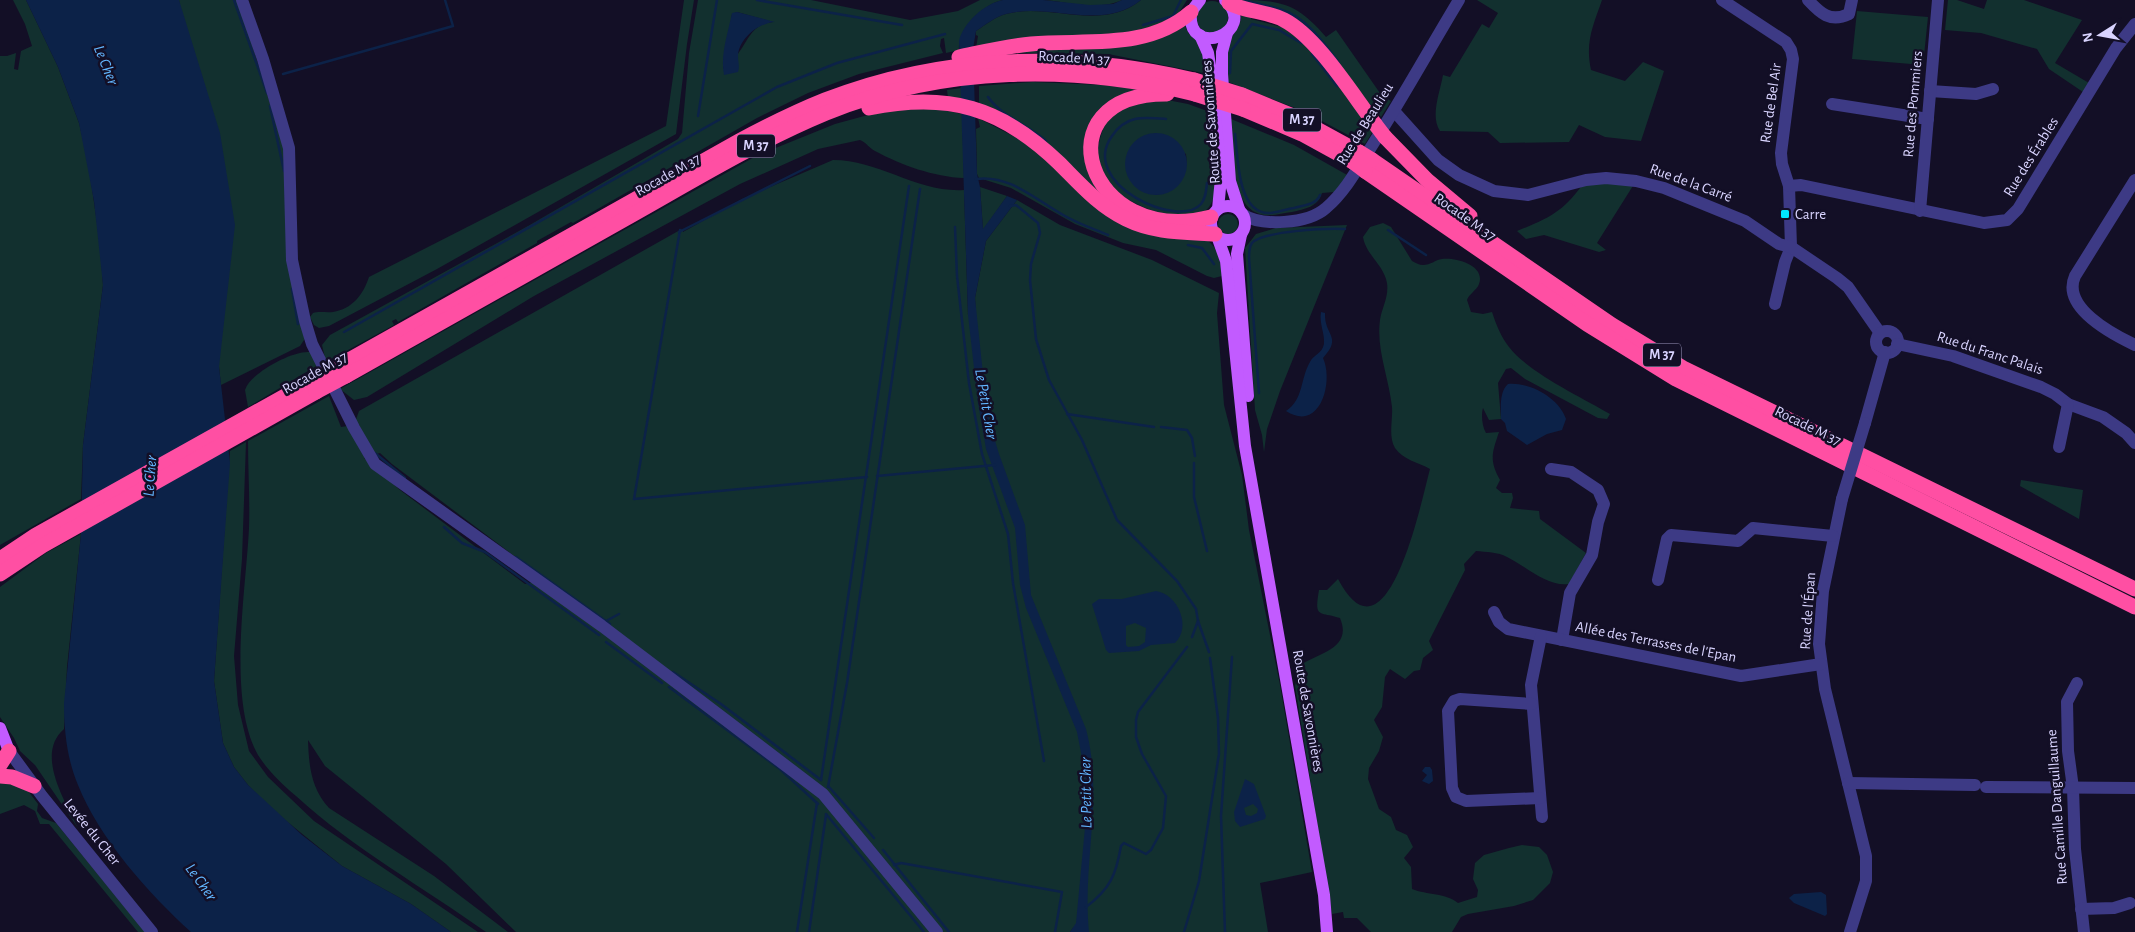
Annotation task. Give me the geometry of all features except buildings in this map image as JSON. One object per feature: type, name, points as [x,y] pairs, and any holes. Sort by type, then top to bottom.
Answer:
[{"type":"highway","points":[[1227,1],[1275,16],[1298,30],[1320,53],[1385,137],[1427,180],[1490,232],[1514,258]]},
{"type":"highway","points":[[944,70],[977,65],[1030,44],[1111,42],[1134,38],[1169,28],[1196,4]]},
{"type":"highway","name":"Rocade M 37","points":[[0,558],[39,541],[578,238],[739,141],[792,114],[846,93],[919,73],[977,65],[1026,73],[1099,76],[1155,84],[1195,87],[1243,102],[1302,134],[1362,161],[1514,258],[1612,325],[1700,377],[2135,589]]},
{"type":"highway","name":"Rocade M 37","points":[[578,238],[734,158],[828,113],[895,92],[944,70]]},
{"type":"highway","points":[[1195,87],[1144,94],[1128,98],[1116,104],[1106,112],[1096,128],[1092,160],[1102,187],[1114,199],[1128,208],[1164,221],[1186,222],[1214,213]]},
{"type":"highway","points":[[828,113],[852,112],[903,103],[945,102],[979,111],[1001,120],[1025,134],[1046,151],[1095,199],[1126,219],[1155,230],[1216,235]]},
{"type":"highway","name":"Rocade M 37","points":[[1362,161],[1587,324],[1676,379],[2135,607]]},
{"type":"highway","name":"Rocade M 37","points":[[0,574],[39,541]]},
{"type":"highway","points":[[0,765],[3,749]]},
{"type":"highway","points":[[0,776],[12,777],[34,786]]},
{"type":"main road","name":"Route de Savonnières","points":[[1227,1],[1234,18],[1222,52],[1222,74],[1230,181],[1240,211]]},
{"type":"main road","name":"Route de Savonnières","points":[[1196,4],[1193,27],[1200,35],[1208,53],[1212,72],[1220,178],[1214,213]]},
{"type":"main road","points":[[1200,35],[1214,39],[1228,33]]},
{"type":"main road","points":[[1230,206],[1240,211],[1245,224],[1242,233],[1226,240],[1216,235],[1211,228],[1214,213],[1230,206]]},
{"type":"main road","name":"Route de Savonnières","points":[[1242,233],[1237,254],[1255,496]]},
{"type":"main road","name":"Route de Savonnières","points":[[1216,235],[1226,261],[1245,446],[1324,895],[1327,932]]},
{"type":"main road","points":[[0,728],[3,749]]},
{"type":"street","points":[[242,0],[264,59],[289,148],[292,260],[305,321],[312,344],[354,428],[375,464],[602,626],[823,794],[937,932]]},
{"type":"street","name":"Rue de Beaulieu","points":[[1242,233],[1266,222],[1310,216],[1324,210],[1345,187],[1394,111],[1459,0]]},
{"type":"street","name":"Rue de Bel Air","points":[[1722,0],[1786,42],[1794,59],[1781,153],[1782,164],[1789,186],[1791,247]]},
{"type":"street","points":[[1808,0],[1821,14],[1839,18],[1848,14],[1852,0]]},
{"type":"street","name":"Rue des Pommiers","points":[[1920,211],[1938,0]]},
{"type":"street","name":"Rue des Érables","points":[[1789,186],[1801,185],[1920,211],[1993,224],[2007,220],[2013,216],[2116,48],[2135,24]]},
{"type":"street","points":[[1930,91],[1976,94],[1993,88]]},
{"type":"street","points":[[1832,104],[1928,119]]},
{"type":"street","name":"Rue de la Carré","points":[[1394,111],[1438,160],[1459,175],[1494,191],[1528,194],[1586,180],[1606,178],[1636,181],[1664,188],[1745,221],[1778,244],[1791,247]]},
{"type":"street","points":[[2134,341],[2083,311],[2076,302],[2071,287],[2075,276],[2135,180]]},
{"type":"street","name":"Rue de Beaulieu","points":[[1240,211],[1252,219],[1266,222]]},
{"type":"street","points":[[1775,304],[1785,262],[1791,247],[1848,288],[1880,333]]},
{"type":"street","points":[[1887,331],[1894,334],[1897,344],[1894,349],[1886,352],[1879,349],[1876,343],[1880,333],[1887,331]]},
{"type":"street","name":"Rue du Franc Palais","points":[[1897,344],[1953,356],[2041,387],[2055,394],[2068,404],[2103,417],[2126,433],[2135,443]]},
{"type":"street","name":"Rue de l'Épan","points":[[1850,932],[1867,873],[1864,843],[1848,783],[1821,664],[1820,622],[1823,591],[1842,499],[1886,352]]},
{"type":"street","points":[[2059,447],[2068,404]]},
{"type":"street","points":[[1551,469],[1571,472],[1598,490],[1604,504],[1598,522],[1592,555],[1570,593],[1562,640]]},
{"type":"street","points":[[1658,580],[1667,539],[1671,535],[1738,541],[1754,528],[1833,536]]},
{"type":"street","name":"Allée des Terrasses de l'Epan","points":[[1494,612],[1504,627],[1741,676],[1821,664]]},
{"type":"street","points":[[1541,636],[1531,685],[1542,817]]},
{"type":"street","name":"Rue Camille Danguillaume","points":[[2077,683],[2067,702],[2068,751],[2073,788],[2075,849],[2084,932]]},
{"type":"street","points":[[1532,704],[1460,699],[1454,702],[1448,711],[1452,788],[1456,797],[1466,801],[1540,798]]},
{"type":"street","name":"Levée du Cher","points":[[3,749],[152,932]]},
{"type":"street","points":[[1848,783],[2135,788]]},
{"type":"street","points":[[2081,909],[2114,908],[2130,903]]},
{"type":"green space","points":[[13,0],[26,0],[58,67],[79,123],[88,161],[100,244],[103,285],[83,445],[81,499],[0,545],[0,56],[16,53],[14,69],[18,70],[21,51],[32,46],[25,24]]},
{"type":"green space","points":[[179,0],[238,0],[284,149],[306,337],[300,346],[221,385]]},
{"type":"green space","points":[[684,0],[694,0],[676,134],[437,269],[329,326],[319,328],[314,325],[310,317],[313,313],[333,312],[346,308],[364,290],[369,277],[666,126]]},
{"type":"green space","points":[[698,0],[811,0],[910,20],[958,11],[980,0],[1003,0],[987,7],[973,19],[962,34],[959,50],[946,53],[944,38],[941,39],[940,46],[943,53],[859,74],[808,93],[757,118],[573,223],[571,222],[537,241],[537,243],[398,322],[396,319],[392,321],[394,325],[326,362],[322,345],[330,335],[528,226],[678,139],[682,133],[689,53]],"holes":[[[737,12],[773,22],[766,23],[755,29],[736,57],[723,69],[732,14]]]},
{"type":"green space","points":[[1043,0],[1122,0],[1103,5],[1083,5]]},
{"type":"green space","points":[[1141,0],[1187,0],[1175,19],[1123,35],[976,48],[978,36],[976,31],[994,19],[1006,14],[1040,11],[1092,16],[1125,10]]},
{"type":"green space","points":[[1240,0],[1267,1],[1288,6],[1307,17],[1326,37],[1336,30],[1382,96],[1391,101],[1381,117],[1372,106],[1370,108],[1321,44]]},
{"type":"green space","points":[[1477,0],[1602,0],[1589,42],[1591,70],[1625,81],[1643,62],[1664,71],[1641,141],[1605,137],[1579,125],[1569,142],[1500,143],[1488,132],[1440,131],[1437,125],[1436,111],[1443,75],[1450,77],[1482,24],[1489,28],[1498,13]]},
{"type":"green space","points":[[1948,0],[1957,0],[1984,9],[1987,0],[2024,0],[2082,20],[2055,63],[2089,83],[2083,92],[2049,69],[2037,49],[1981,33],[1945,30]]},
{"type":"green space","points":[[1212,1],[1223,6],[1228,17],[1223,28],[1212,33],[1201,28],[1196,17],[1201,6]]},
{"type":"green space","points":[[1857,11],[1928,17],[1923,65],[1852,59]]},
{"type":"green space","points":[[1241,13],[1251,15],[1251,19],[1282,27],[1306,42],[1373,131],[1365,144],[1303,111],[1226,81],[1226,50],[1239,25]]},
{"type":"green space","points":[[1184,24],[1189,34],[1199,41],[1208,74],[1108,54],[1013,53]]},
{"type":"green space","points":[[1033,82],[1102,85],[1136,89],[1112,101],[1097,117],[1100,192],[1097,196],[979,106],[979,86]]},
{"type":"green space","points":[[961,88],[961,101],[948,98],[947,90]]},
{"type":"green space","points":[[1162,99],[1188,104],[1210,112],[1215,193],[1209,207],[1205,211],[1192,216],[1166,214],[1125,198],[1106,182],[1101,173],[1098,149],[1104,126],[1108,119],[1117,110],[1126,106]],"holes":[[[1156,133],[1186,154],[1186,169],[1180,182],[1176,187],[1155,195],[1127,154],[1138,139]]]},
{"type":"green space","points":[[890,109],[940,109],[962,114],[964,178],[930,173],[896,161],[875,151],[860,140],[818,149],[740,184],[534,296],[367,397],[354,400],[340,389],[758,155],[835,124]]},
{"type":"green space","points":[[978,118],[1027,143],[1076,188],[1207,240],[1217,252],[1222,276],[1214,278],[1207,276],[1156,250],[1123,243],[1075,224],[1011,188],[979,178],[977,174],[976,129],[980,127]]},
{"type":"green space","points":[[1231,119],[1294,145],[1349,176],[1334,192],[1322,193],[1314,204],[1306,208],[1272,215],[1253,211],[1245,202],[1235,176]]},
{"type":"green space","points":[[833,160],[850,161],[866,165],[931,187],[947,190],[964,190],[968,315],[976,316],[975,298],[986,241],[1017,200],[1060,225],[1152,260],[1219,293],[1217,313],[1224,405],[1242,475],[1249,530],[1280,685],[1312,872],[1260,883],[1268,932],[1088,932],[1073,928],[1070,932],[516,932],[446,864],[325,766],[308,740],[312,777],[318,793],[329,808],[434,876],[508,932],[486,932],[341,833],[286,787],[262,761],[249,732],[243,705],[241,676],[242,613],[249,528],[248,441],[329,396],[341,427],[354,425],[359,411],[680,230],[683,229],[683,232],[742,199]],"holes":[[[380,453],[545,579],[525,584],[400,490],[364,458]]]},
{"type":"green space","points":[[1586,180],[1636,181],[1597,243],[1606,250],[1599,252],[1544,235],[1526,239],[1517,231],[1556,212],[1571,199]]},
{"type":"green space","points":[[980,187],[1007,196],[983,230]]},
{"type":"green space","points":[[1228,214],[1235,217],[1238,224],[1235,231],[1228,234],[1221,231],[1218,224],[1221,217]]},
{"type":"green space","points":[[1383,223],[1391,227],[1412,261],[1416,263],[1426,265],[1440,260],[1454,259],[1474,267],[1480,277],[1478,286],[1467,300],[1471,312],[1483,314],[1492,312],[1504,339],[1518,357],[1542,375],[1610,414],[1607,419],[1598,418],[1525,379],[1511,368],[1506,369],[1498,383],[1501,419],[1489,420],[1483,408],[1482,414],[1486,433],[1499,432],[1493,456],[1494,467],[1500,480],[1496,488],[1502,493],[1512,493],[1513,498],[1510,508],[1539,511],[1540,519],[1586,553],[1569,584],[1561,584],[1537,575],[1503,555],[1476,551],[1464,564],[1465,570],[1429,641],[1433,650],[1423,658],[1420,670],[1414,671],[1405,679],[1390,669],[1385,677],[1382,707],[1374,720],[1383,737],[1379,751],[1369,768],[1368,779],[1379,809],[1391,817],[1396,830],[1407,835],[1413,847],[1404,858],[1411,867],[1412,889],[1448,897],[1458,903],[1477,897],[1478,890],[1473,879],[1475,863],[1484,855],[1522,845],[1539,847],[1547,855],[1553,872],[1550,883],[1533,900],[1514,906],[1468,914],[1461,917],[1452,932],[1371,932],[1357,918],[1344,918],[1343,912],[1332,914],[1295,686],[1299,666],[1332,649],[1342,637],[1343,628],[1340,618],[1323,614],[1318,610],[1319,590],[1327,590],[1338,579],[1356,602],[1372,606],[1386,594],[1399,571],[1410,543],[1430,469],[1398,452],[1392,438],[1392,407],[1381,353],[1379,331],[1387,293],[1387,283],[1363,237],[1370,227]]},
{"type":"green space","points":[[1347,225],[1280,391],[1267,429],[1264,452],[1262,435],[1255,410],[1245,248],[1256,234],[1276,228]]},
{"type":"green space","points":[[303,352],[310,352],[318,365],[248,407],[245,390],[255,377],[263,370],[283,359]]},
{"type":"green space","points":[[246,442],[242,559],[234,656],[238,705],[249,751],[268,777],[314,821],[478,932],[451,932],[411,904],[342,866],[269,807],[234,767],[223,743],[214,681],[230,451]]},
{"type":"green space","points":[[2021,480],[2083,490],[2079,519],[2020,486]]},
{"type":"green space","points":[[81,534],[67,667],[64,729],[56,739],[52,751],[55,778],[78,828],[35,765],[20,751],[0,717],[0,587],[46,553]]},
{"type":"green space","points":[[0,779],[25,787],[38,804],[37,811],[42,818],[56,823],[145,932],[138,932],[49,824],[40,824],[35,811],[24,805],[0,814]]},
{"type":"water","name":"Le Cher","points":[[26,0],[179,0],[220,133],[235,225],[219,367],[230,463],[214,681],[223,743],[234,767],[248,785],[302,835],[342,866],[411,904],[451,932],[191,932],[142,883],[112,845],[87,805],[71,765],[67,745],[64,703],[81,534],[83,445],[103,285],[94,201],[79,123],[58,67]]},
{"type":"water","name":"Le Petit Cher","points":[[1003,0],[1043,0],[1090,5],[1113,4],[1122,0],[1141,0],[1126,9],[1109,14],[1075,15],[1023,11],[1006,14],[994,19],[976,31],[973,49],[977,174],[980,187],[983,229],[1007,196],[1017,200],[986,241],[975,298],[985,393],[990,424],[999,454],[1025,525],[1031,595],[1086,729],[1091,754],[1093,805],[1088,881],[1089,932],[1070,932],[1076,923],[1086,817],[1085,773],[1077,732],[1026,608],[1020,585],[1015,528],[986,449],[978,403],[968,315],[959,41],[965,27],[976,15],[989,5]]},
{"type":"water","points":[[737,12],[775,22],[757,28],[746,38],[739,49],[738,72],[724,75],[725,44],[732,13]]},
{"type":"water","points":[[1156,133],[1173,138],[1178,142],[1182,147],[1187,164],[1182,181],[1178,186],[1173,190],[1156,195],[1139,190],[1134,186],[1130,181],[1125,164],[1130,147],[1134,142],[1139,138]]},
{"type":"water","points":[[1321,312],[1325,313],[1325,321],[1332,340],[1329,351],[1323,358],[1327,379],[1325,391],[1316,410],[1308,415],[1298,416],[1286,411],[1292,406],[1299,395],[1310,362],[1323,347]]},
{"type":"water","points":[[1508,384],[1517,384],[1534,389],[1550,398],[1557,404],[1566,419],[1562,430],[1547,434],[1527,445],[1507,431],[1505,423],[1501,419],[1501,405],[1503,391]]},
{"type":"water","points":[[1156,591],[1164,593],[1171,598],[1180,612],[1182,620],[1180,636],[1175,643],[1151,645],[1139,651],[1109,653],[1106,650],[1092,604],[1099,599],[1122,599]],"holes":[[[1135,623],[1146,628],[1145,642],[1139,646],[1128,647],[1126,645],[1126,626]]]},
{"type":"water","points":[[1425,767],[1430,767],[1432,770],[1433,781],[1429,784],[1422,781],[1427,775],[1422,771]]},
{"type":"water","points":[[1245,779],[1254,784],[1266,816],[1265,819],[1240,827],[1235,821],[1234,812]],"holes":[[[1253,804],[1258,809],[1257,813],[1251,816],[1246,815],[1244,808]]]},
{"type":"water","points":[[1821,892],[1826,895],[1827,914],[1825,916],[1794,903],[1789,898],[1794,894]]},
{"type":"waterway","points":[[234,0],[267,93]]},
{"type":"waterway","points":[[283,74],[453,26],[445,0]]},
{"type":"waterway","points":[[698,116],[717,0]]},
{"type":"waterway","points":[[757,0],[902,25]]},
{"type":"waterway","points":[[1143,25],[1173,16],[1181,0]]},
{"type":"waterway","points":[[1244,0],[1282,10],[1299,19],[1314,32],[1339,63]]},
{"type":"waterway","points":[[1230,73],[1231,51],[1252,24],[1279,30],[1301,43]]},
{"type":"waterway","points":[[344,332],[777,87],[837,63],[945,34]]},
{"type":"waterway","points":[[1312,54],[1337,86]]},
{"type":"waterway","points":[[988,97],[1000,110],[1046,141]]},
{"type":"waterway","points":[[270,106],[284,171]]},
{"type":"waterway","points":[[1166,119],[1136,119],[1123,124],[1117,129],[1105,153],[1108,170],[1119,185],[1135,197],[1154,206],[1173,211],[1189,210],[1201,204],[1205,197],[1207,183]]},
{"type":"waterway","points":[[1235,134],[1241,183],[1251,205],[1260,211],[1271,213],[1313,203],[1320,195]]},
{"type":"waterway","points":[[679,232],[810,166]]},
{"type":"waterway","points":[[976,179],[988,179],[1012,185],[1070,219],[1108,235]]},
{"type":"waterway","points":[[821,780],[909,186]]},
{"type":"waterway","points":[[828,787],[847,683],[920,189]]},
{"type":"waterway","points":[[1010,206],[1016,205],[1038,223],[1040,233],[1031,264],[1030,280],[1036,339],[1049,380],[1082,440],[1117,520],[1177,581],[1196,609],[1198,621],[1192,637]]},
{"type":"waterway","name":"Le Petit Cher","points":[[955,227],[957,276],[969,383],[982,454],[1008,534],[1013,583],[1044,761]]},
{"type":"waterway","points":[[1259,393],[1249,258],[1249,250],[1252,243],[1258,239],[1281,233],[1345,229]]},
{"type":"waterway","points":[[680,230],[634,499],[867,477]]},
{"type":"waterway","points":[[1388,230],[1426,255]]},
{"type":"waterway","points":[[1188,245],[1202,248],[1214,264]]},
{"type":"waterway","points":[[292,289],[298,324]]},
{"type":"waterway","points":[[1067,414],[1154,427]]},
{"type":"waterway","points":[[1161,427],[1187,430],[1192,438],[1195,456]]},
{"type":"waterway","points":[[375,453],[405,478]]},
{"type":"waterway","points":[[1194,463],[1194,497],[1207,551]]},
{"type":"waterway","points":[[877,476],[995,465]]},
{"type":"waterway","points":[[444,527],[462,543],[485,552],[599,635]]},
{"type":"waterway","points":[[516,557],[610,624]]},
{"type":"waterway","points":[[606,621],[619,614]]},
{"type":"waterway","points":[[1198,621],[1209,652]]},
{"type":"waterway","points":[[606,642],[662,683]]},
{"type":"waterway","points":[[1086,907],[1101,894],[1111,881],[1121,846],[1124,843],[1146,854],[1151,850],[1163,828],[1166,796],[1142,754],[1136,737],[1136,720],[1138,712],[1187,647]]},
{"type":"waterway","points":[[1225,932],[1221,816],[1232,657]]},
{"type":"waterway","points":[[1184,932],[1199,881],[1219,754],[1218,718],[1210,658]]},
{"type":"waterway","points":[[673,672],[721,704],[821,780]]},
{"type":"waterway","points":[[669,687],[780,769],[818,804]]},
{"type":"waterway","points":[[829,787],[874,838]]},
{"type":"waterway","points":[[797,932],[817,803]]},
{"type":"waterway","points":[[826,814],[924,932]]},
{"type":"waterway","points":[[809,932],[826,815]]},
{"type":"waterway","points":[[883,850],[949,932]]},
{"type":"waterway","points":[[894,865],[901,863],[1062,892],[1055,932]]},
{"type":"place","name":"Carre","points":[[1785,214]]}]
